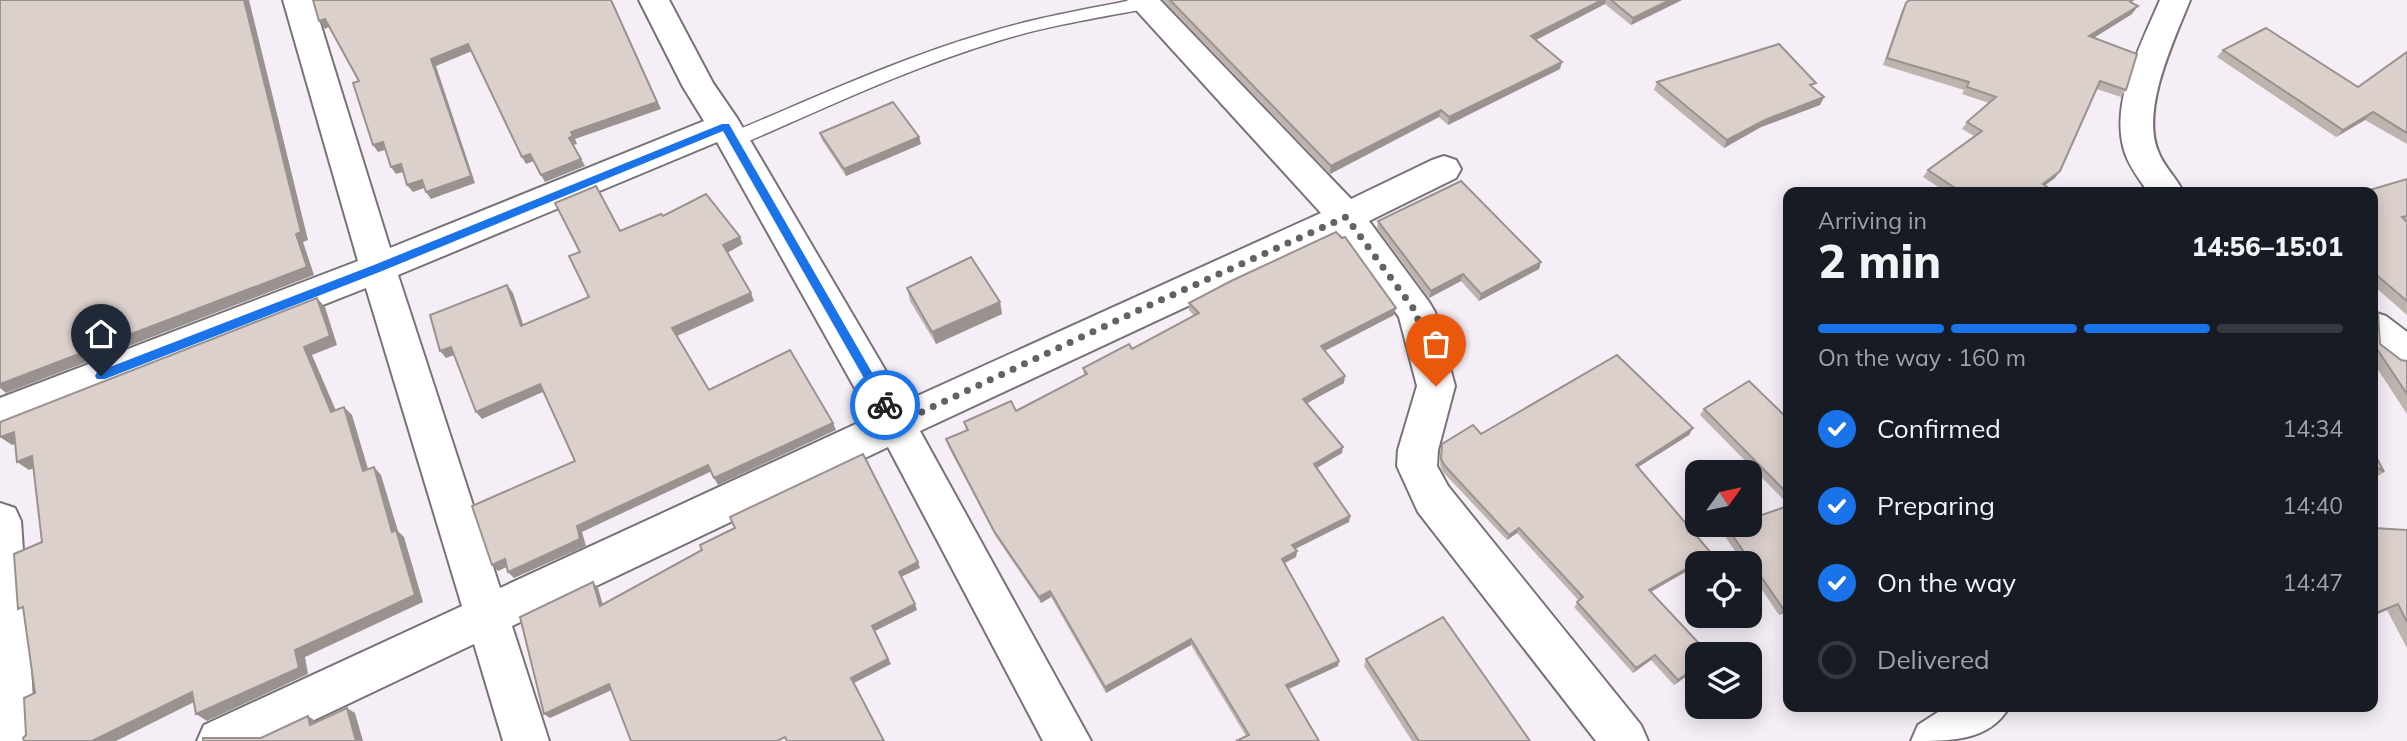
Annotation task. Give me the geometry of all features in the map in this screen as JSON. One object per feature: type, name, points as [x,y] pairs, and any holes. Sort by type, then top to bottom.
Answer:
[{"type":"street","points":[[298,0],[378,268],[526,741]]},
{"type":"street","points":[[654,0],[699,86],[729,133],[896,424],[1068,741]]},
{"type":"street","points":[[2163,187],[2141,153],[2135,122],[2149,64],[2175,0]]},
{"type":"street","points":[[1143,1],[1346,217],[1416,312],[1428,348],[1436,386],[1418,450],[1417,466],[1433,499],[1625,741]]},
{"type":"street","points":[[0,415],[729,133]]},
{"type":"street","points":[[220,741],[486,614],[1162,299],[1346,217],[1444,169]]},
{"type":"street","points":[[2378,331],[2407,353]]},
{"type":"street","points":[[0,521],[5,570],[13,741]]},
{"type":"street","points":[[1934,741],[1978,712]]},
{"type":"lane","points":[[729,133],[973,42],[1143,1]]},
{"type":"building","points":[[0,0],[244,0],[301,232],[296,234],[307,267],[0,384]]},
{"type":"building","points":[[313,0],[611,0],[657,102],[571,132],[573,136],[569,138],[581,159],[541,175],[530,154],[522,157],[468,44],[431,59],[471,176],[426,192],[422,180],[407,185],[401,164],[391,167],[383,142],[373,145],[353,83],[359,81],[325,19],[319,21]]},
{"type":"building","points":[[1170,0],[1602,0],[1531,36],[1562,62],[1449,117],[1441,110],[1331,166]]},
{"type":"building","points":[[1611,0],[1670,0],[1633,18]]},
{"type":"building","points":[[1909,0],[2133,0],[2130,2],[2138,6],[2089,36],[2137,54],[2126,90],[2100,81],[2060,171],[2043,184],[2047,187],[1954,187],[1928,170],[1982,131],[1967,122],[1996,97],[1967,87],[1969,82],[1887,58]]},
{"type":"building","points":[[2266,28],[2358,87],[2407,52],[2407,133],[2373,112],[2343,130],[2223,50]]},
{"type":"building","points":[[1779,44],[1816,83],[1810,85],[1824,97],[1765,120],[1727,140],[1657,82]]},
{"type":"building","points":[[893,102],[919,137],[844,169],[820,133]]},
{"type":"building","points":[[2407,179],[2407,216],[2402,217],[2407,222],[2407,301],[2378,276],[2378,188]]},
{"type":"building","points":[[1461,181],[1541,262],[1481,294],[1463,274],[1431,291],[1378,221]]},
{"type":"building","points":[[596,186],[620,231],[661,214],[663,216],[706,194],[740,237],[723,245],[751,293],[672,328],[709,390],[790,350],[833,423],[714,478],[708,465],[577,526],[580,539],[508,572],[505,559],[492,565],[472,506],[575,461],[540,384],[476,412],[451,347],[440,351],[430,315],[507,285],[521,326],[589,297],[569,256],[580,252],[555,203]]},
{"type":"building","points":[[1336,232],[1342,238],[1345,237],[1396,308],[1321,346],[1345,376],[1303,399],[1343,447],[1314,464],[1350,516],[1292,545],[1297,551],[1282,559],[1339,661],[1286,685],[1319,741],[1236,741],[1249,735],[1191,639],[1105,687],[1050,591],[1039,597],[994,531],[946,439],[968,430],[964,422],[1011,401],[1016,411],[1087,374],[1083,368],[1129,344],[1132,349],[1199,313],[1189,303]]},
{"type":"building","points":[[971,257],[1000,302],[932,332],[907,288]]},
{"type":"building","points":[[317,298],[330,336],[304,347],[331,412],[344,407],[363,471],[374,467],[392,532],[396,530],[415,595],[295,650],[299,668],[196,714],[192,692],[92,741],[24,741],[24,698],[35,693],[23,607],[18,609],[14,554],[42,542],[32,456],[17,462],[14,432],[0,437],[0,422]]},
{"type":"building","points":[[2378,313],[2380,344],[2401,360],[2407,361],[2407,394],[2378,350]]},
{"type":"building","points":[[1617,355],[1693,428],[1636,465],[1685,522],[1685,537],[1697,537],[1709,551],[1685,551],[1685,569],[1649,590],[1698,642],[1685,642],[1685,675],[1678,680],[1655,655],[1636,668],[1577,602],[1583,597],[1519,528],[1509,535],[1445,466],[1441,459],[1442,444],[1473,425],[1481,434]]},
{"type":"building","points":[[1749,381],[1783,414],[1783,489],[1762,468],[1762,460],[1754,460],[1704,409]]},
{"type":"building","points":[[863,454],[918,562],[899,572],[915,604],[872,626],[888,659],[851,678],[884,741],[787,741],[785,737],[777,741],[631,741],[609,684],[544,714],[520,617],[593,582],[600,606],[702,550],[700,545],[735,528],[730,517]]},
{"type":"building","points":[[1783,508],[1783,609],[1762,578],[1762,551],[1743,551],[1734,537],[1762,537],[1762,515]]},
{"type":"building","points":[[2378,528],[2407,530],[2407,622],[2398,604],[2378,612]]},
{"type":"building","points":[[1443,617],[1530,741],[1419,741],[1366,659]]},
{"type":"building","points":[[347,708],[356,741],[203,741],[203,738],[261,738],[308,716],[310,725]]},
{"type":"way so far","points":[[885,405],[896,424],[1346,217],[1416,312],[1428,348],[1436,386]]},
{"type":"route","points":[[101,376],[378,268],[725,126],[885,405]]}]
